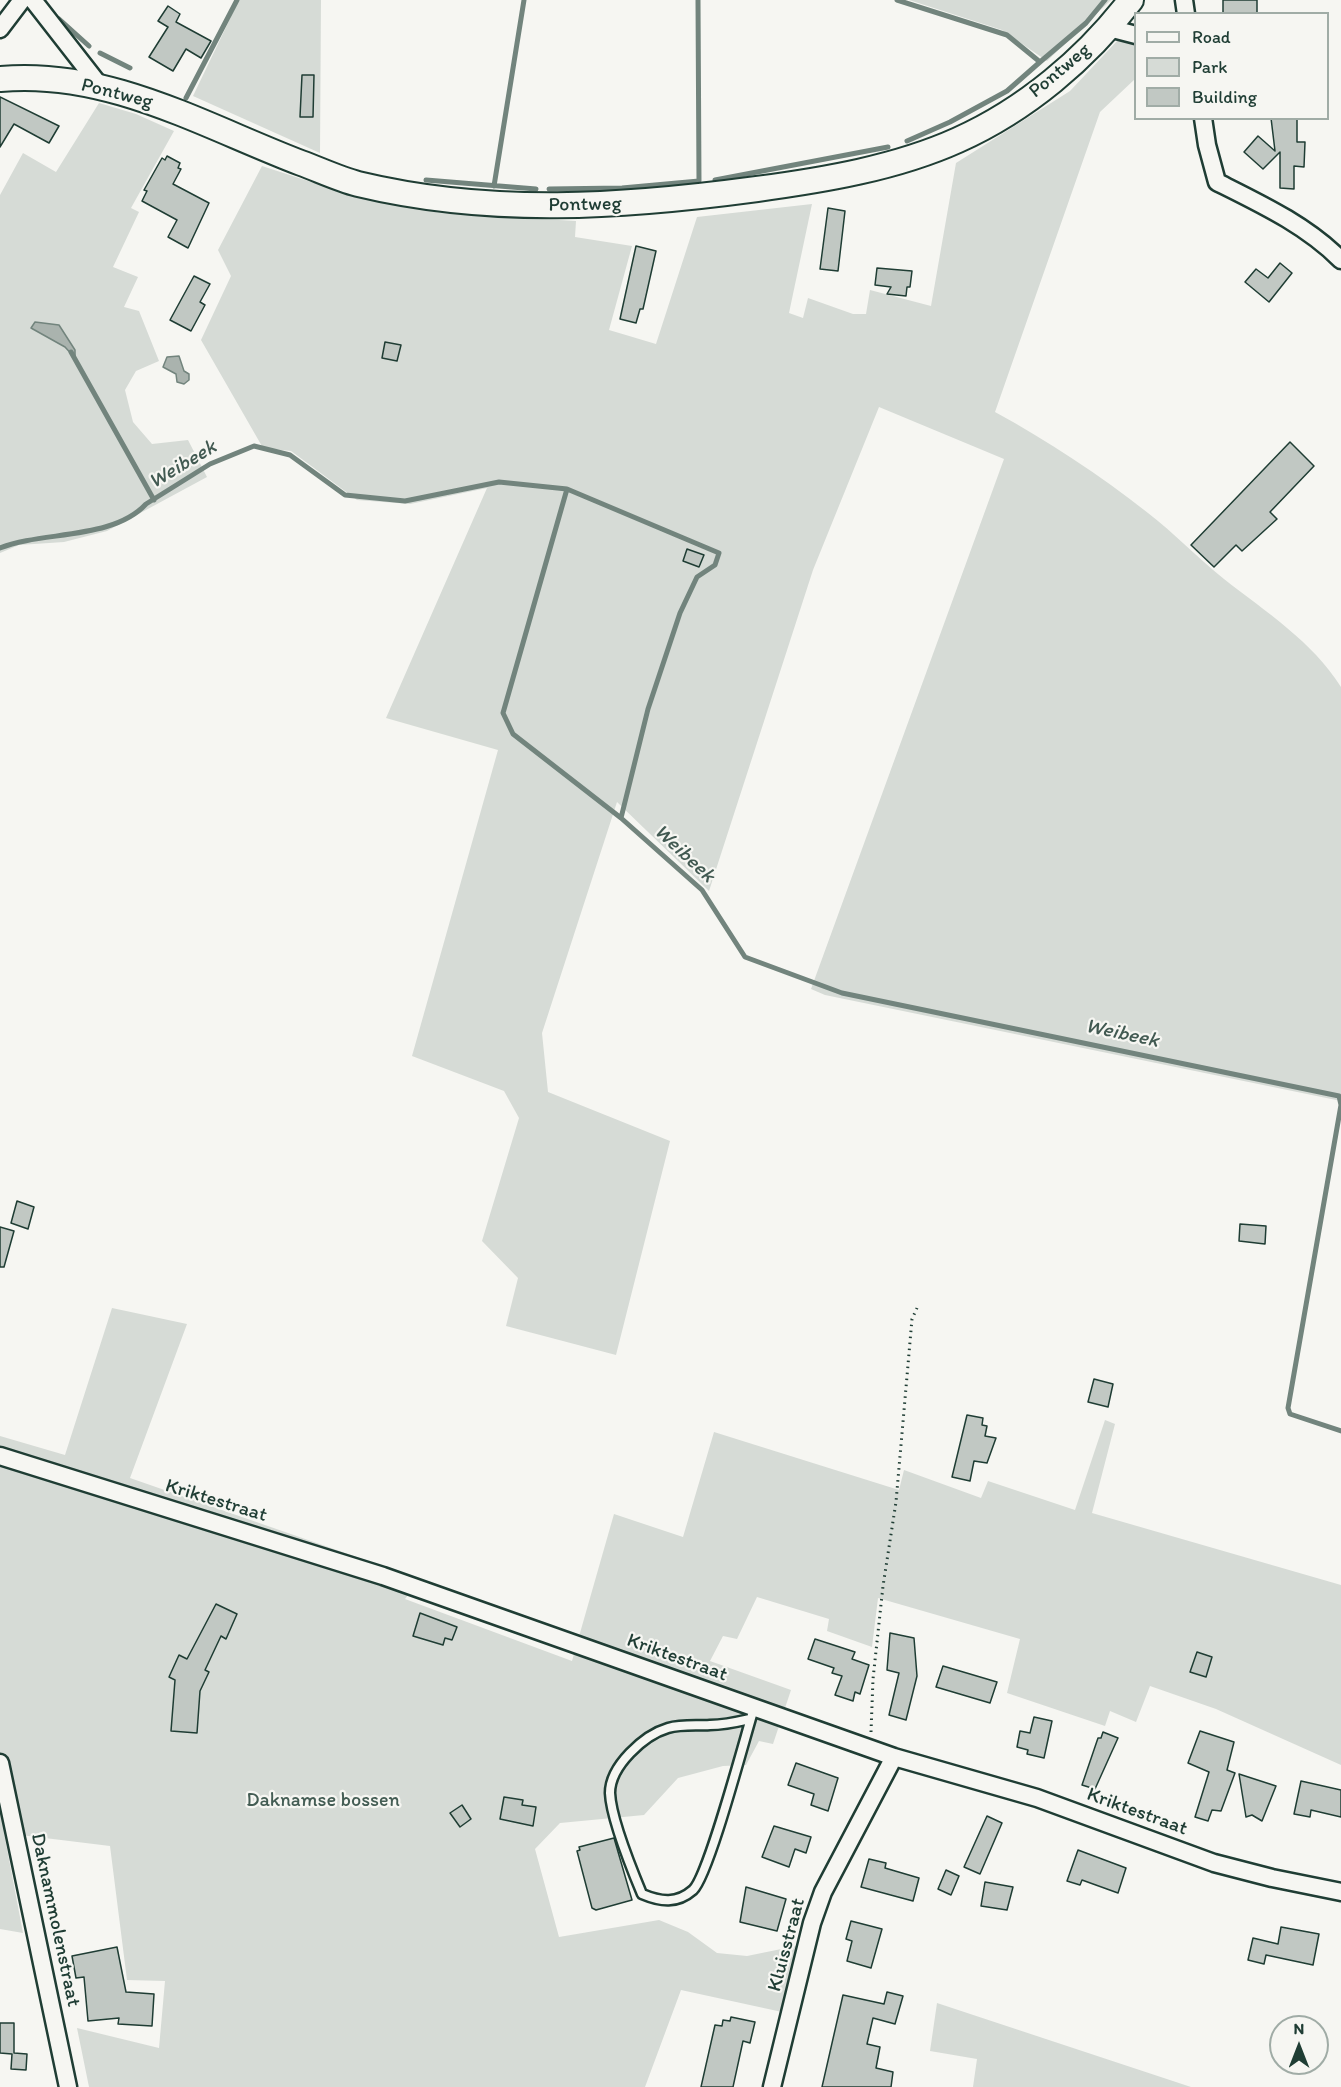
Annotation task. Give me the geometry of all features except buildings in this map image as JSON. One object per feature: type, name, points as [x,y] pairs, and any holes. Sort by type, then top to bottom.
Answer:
[{"type":"street","points":[[0,29],[22,0]]},
{"type":"street","points":[[33,0],[100,86]]},
{"type":"street","name":"Pontweg","points":[[0,80],[55,80],[100,86],[150,100],[242,140],[356,184],[443,199],[538,206],[609,206],[677,200],[812,182],[890,163],[957,141],[1003,115],[1054,80],[1109,28],[1131,0]]},
{"type":"street","points":[[1109,28],[1134,34]]},
{"type":"street","points":[[1203,120],[1217,182],[1278,213],[1322,241],[1341,260]]},
{"type":"street","name":"Kriktestraat","points":[[0,1456],[383,1576],[752,1713],[1037,1798],[1214,1863],[1341,1892]]},
{"type":"street","name":"Kluisstraat","points":[[772,2087],[812,1923],[823,1892],[894,1757]]},
{"type":"street","name":"Daknammolenstraat","points":[[0,1762],[68,2087]]},
{"type":"lane","points":[[752,1713],[728,1794],[695,1888],[678,1900],[659,1901],[642,1894],[613,1809],[610,1792],[615,1774],[637,1747],[666,1728],[682,1725],[730,1724],[752,1713]]},
{"type":"path","points":[[870,1749],[883,1586],[896,1502],[912,1319],[917,1308]]},
{"type":"green space","points":[[239,0],[321,0],[320,153],[193,96]]},
{"type":"green space","points":[[909,0],[1111,0],[1047,61],[1002,30]]},
{"type":"green space","points":[[1118,40],[1134,44],[1134,80],[1100,112],[995,412],[1073,459],[1148,513],[1224,579],[1302,641],[1341,687],[1341,1101],[825,995],[811,989],[1004,459],[879,407],[813,570],[709,891],[617,802],[542,1033],[548,1092],[670,1141],[616,1355],[506,1326],[518,1278],[482,1241],[519,1118],[504,1091],[412,1056],[498,750],[386,718],[487,488],[410,504],[357,500],[291,451],[263,448],[201,340],[231,276],[218,250],[262,166],[345,193],[440,213],[576,221],[575,237],[632,246],[609,330],[656,344],[697,217],[812,204],[789,313],[803,318],[808,298],[853,314],[866,314],[870,290],[931,306],[956,163],[1070,91]]},
{"type":"green space","points":[[99,103],[136,114],[174,131],[131,208],[139,212],[113,267],[138,277],[124,307],[139,311],[159,361],[136,371],[125,390],[133,422],[152,444],[188,440],[207,477],[107,531],[64,542],[19,545],[0,553],[0,195],[23,153],[56,172]]},
{"type":"green space","name":"Daknamse bossen","points":[[112,1308],[187,1324],[130,1478],[420,1579],[405,1599],[572,1661],[614,1514],[683,1537],[714,1432],[899,1490],[904,1470],[981,1498],[988,1481],[1075,1510],[1105,1420],[1115,1424],[1092,1513],[1341,1585],[1341,1765],[1216,1709],[1150,1686],[1136,1722],[1110,1711],[1105,1726],[1007,1693],[1020,1639],[878,1598],[872,1647],[827,1631],[829,1619],[757,1597],[737,1639],[723,1636],[710,1661],[791,1690],[773,1744],[759,1741],[746,1765],[723,1766],[678,1778],[644,1815],[560,1823],[535,1849],[559,1937],[659,1920],[688,1932],[717,1953],[747,1956],[796,1946],[782,2012],[681,1990],[645,2087],[89,2087],[77,2028],[159,2048],[165,1981],[127,1980],[110,1846],[4,1833],[23,1933],[0,1929],[0,1436],[65,1455]]},
{"type":"green space","points":[[937,2003],[1191,2087],[973,2087],[977,2059],[930,2051]]},
{"type":"shaded area","points":[[35,322],[59,325],[75,350],[75,358],[65,347],[31,328]]},
{"type":"shaded area","points":[[179,356],[184,371],[189,374],[189,380],[184,384],[177,382],[176,374],[163,367],[167,357]]},
{"type":"waterway","points":[[186,98],[237,0]]},
{"type":"waterway","points":[[494,186],[524,0]]},
{"type":"waterway","points":[[549,189],[622,188],[699,181],[698,0]]},
{"type":"waterway","points":[[897,0],[1007,35],[1040,62],[1086,23],[1105,0]]},
{"type":"waterway","points":[[59,19],[89,46]]},
{"type":"waterway","points":[[100,53],[130,68]]},
{"type":"waterway","points":[[907,141],[950,122],[1007,91],[1040,62]]},
{"type":"waterway","points":[[715,180],[888,147]]},
{"type":"waterway","points":[[426,180],[536,189]]},
{"type":"waterway","points":[[71,352],[154,500]]},
{"type":"waterway","name":"Weibeek","points":[[0,548],[115,524],[132,516],[146,504],[210,464],[254,446],[290,455],[345,495],[405,501],[499,482],[567,489],[503,713],[513,734],[621,818],[702,890],[745,957],[842,993],[1339,1096],[1341,1105],[1288,1408],[1290,1414],[1341,1431]]},
{"type":"waterway","points":[[567,489],[719,553],[715,565],[697,577],[680,613],[648,709],[621,818]]}]
